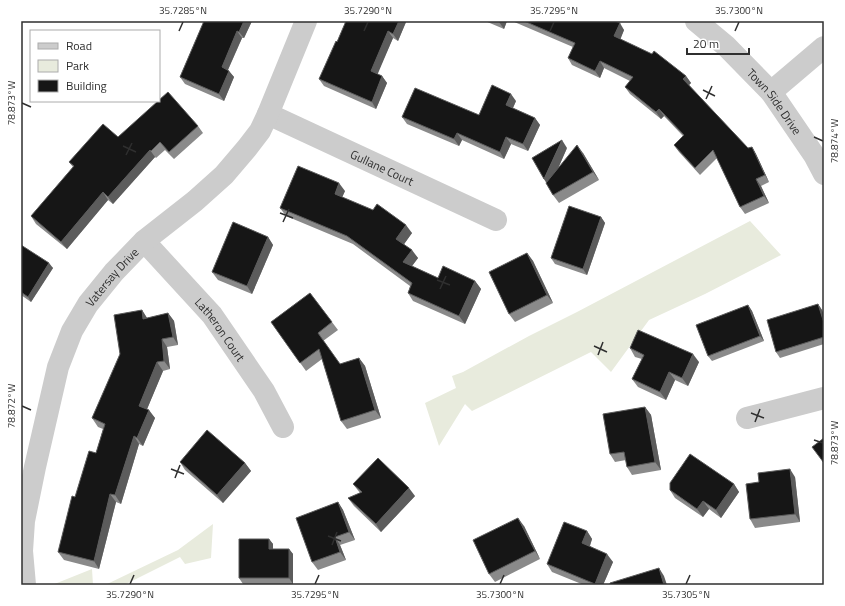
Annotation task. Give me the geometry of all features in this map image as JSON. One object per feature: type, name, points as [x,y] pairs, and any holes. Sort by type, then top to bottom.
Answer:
[{"type":"street","name":"Vatersay Drive","points":[[25,585],[22,550],[24,521],[58,367],[72,331],[88,304],[114,272],[144,241],[195,201],[224,175],[260,131],[306,21]]},
{"type":"street","name":"Town Side Drive","points":[[696,21],[726,46],[771,92],[810,148],[824,174]]},
{"type":"street","points":[[771,92],[824,47]]},
{"type":"street","name":"Gullane Court","points":[[268,114],[496,220]]},
{"type":"street","name":"Latheron Court","points":[[144,241],[212,315],[264,391],[282,427]]},
{"type":"street","points":[[747,418],[824,398]]},
{"type":"green space","points":[[750,221],[781,255],[705,294],[649,320],[611,372],[591,352],[472,411],[465,404],[439,446],[425,403],[456,388],[452,376],[463,372]]},
{"type":"green space","points":[[213,524],[211,558],[185,564],[180,557],[124,585],[105,585],[178,550]]},
{"type":"green space","points":[[92,569],[93,585],[52,585]]},
{"type":"building","points":[[204,21],[244,21],[239,32],[237,31],[222,67],[229,71],[219,94],[180,77]]},
{"type":"building","points":[[346,21],[399,21],[393,34],[388,31],[371,71],[382,76],[372,102],[319,79]]},
{"type":"building","points":[[524,21],[615,21],[620,23],[614,36],[652,54],[654,51],[686,76],[683,79],[748,148],[752,147],[765,175],[756,179],[764,196],[740,207],[713,150],[695,168],[674,145],[684,135],[659,109],[656,112],[625,87],[633,77],[600,61],[595,71],[568,58],[575,43]]},
{"type":"building","points":[[492,85],[511,94],[506,105],[535,118],[523,144],[506,137],[500,152],[457,133],[454,139],[402,117],[415,88],[479,115]]},
{"type":"building","points":[[168,92],[198,126],[169,152],[160,142],[151,151],[150,150],[108,197],[103,192],[61,242],[31,216],[74,166],[69,162],[103,124],[118,137],[157,102],[160,102],[160,99]]},
{"type":"building","points":[[562,140],[544,179],[532,158]]},
{"type":"building","points":[[577,145],[593,172],[553,195],[546,183]]},
{"type":"building","points":[[298,166],[339,183],[335,194],[373,210],[377,204],[406,225],[396,239],[412,250],[403,262],[438,278],[443,266],[475,281],[459,316],[408,293],[412,283],[347,236],[280,208]]},
{"type":"building","points":[[569,206],[601,217],[583,269],[551,258]]},
{"type":"building","points":[[233,222],[268,237],[247,286],[212,272]]},
{"type":"building","points":[[21,245],[49,263],[28,297],[21,292]]},
{"type":"building","points":[[527,253],[547,295],[509,314],[489,272]]},
{"type":"building","points":[[310,293],[332,322],[318,333],[340,364],[359,358],[375,410],[341,421],[319,349],[300,363],[271,322]]},
{"type":"building","points":[[818,304],[824,323],[824,337],[776,352],[767,320]]},
{"type":"building","points":[[748,305],[760,336],[708,356],[696,325]]},
{"type":"building","points":[[142,310],[143,319],[168,313],[173,337],[162,339],[164,361],[157,362],[139,406],[149,410],[137,438],[134,436],[115,495],[110,494],[94,561],[58,552],[72,496],[75,497],[89,451],[96,453],[105,424],[92,418],[120,354],[114,315]]},
{"type":"building","points":[[638,330],[693,354],[682,378],[669,372],[660,392],[632,379],[644,355],[630,348]]},
{"type":"building","points":[[645,407],[655,462],[627,467],[624,452],[610,454],[603,414]]},
{"type":"building","points":[[207,430],[245,463],[217,495],[180,462]]},
{"type":"building","points":[[824,438],[824,463],[812,447]]},
{"type":"building","points":[[690,454],[734,484],[716,510],[703,501],[697,509],[670,490],[670,483]]},
{"type":"building","points":[[378,458],[409,488],[376,524],[348,498],[362,492],[353,484]]},
{"type":"building","points":[[790,469],[795,514],[750,519],[746,484],[759,482],[758,473]]},
{"type":"building","points":[[338,502],[349,532],[335,537],[340,552],[312,562],[296,518]]},
{"type":"building","points":[[518,518],[535,551],[489,574],[473,540]]},
{"type":"building","points":[[564,522],[587,531],[582,543],[607,554],[595,584],[547,564]]},
{"type":"building","points":[[239,539],[269,539],[269,549],[289,549],[289,578],[239,578]]},
{"type":"building","points":[[659,568],[664,585],[610,585],[610,583]]}]
